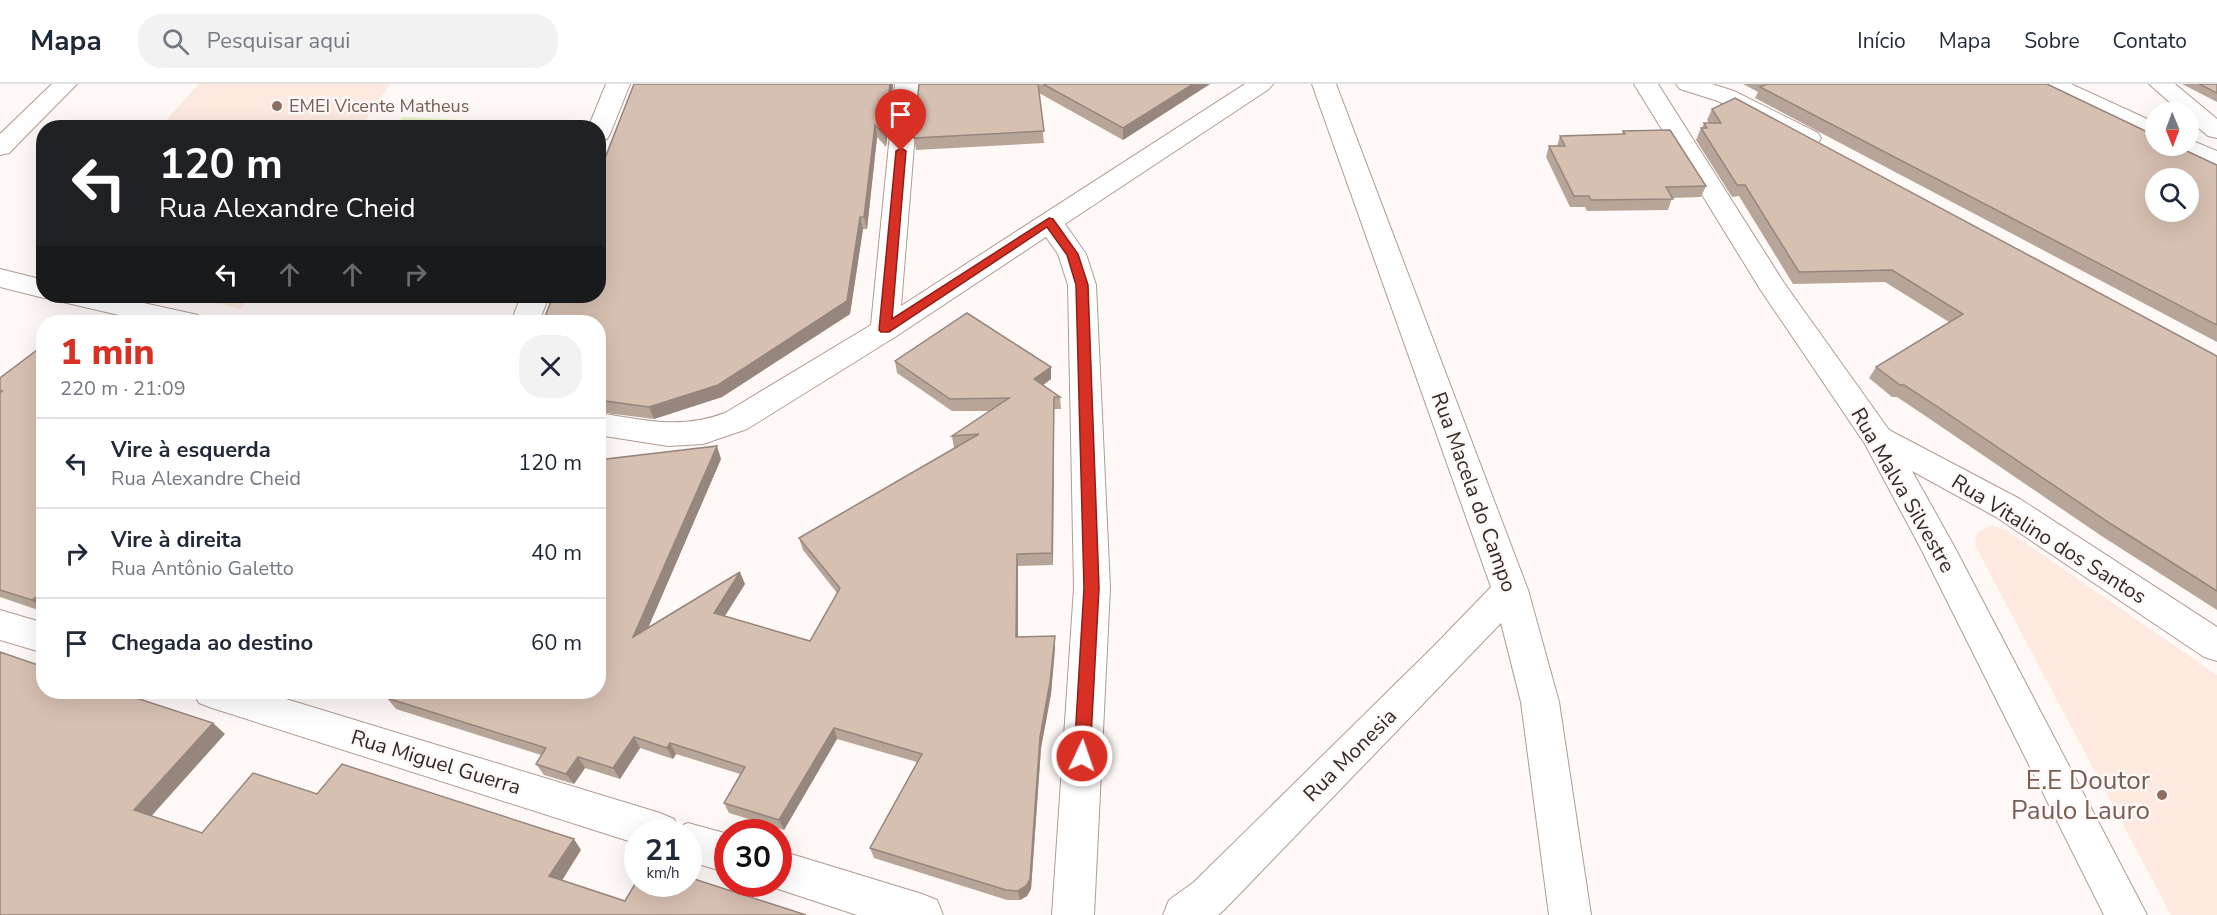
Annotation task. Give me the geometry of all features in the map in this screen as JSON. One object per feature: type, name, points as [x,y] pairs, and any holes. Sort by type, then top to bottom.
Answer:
[{"type":"street","points":[[0,148],[65,84]]},
{"type":"street","points":[[604,120],[618,84]]},
{"type":"street","points":[[885,330],[907,84]]},
{"type":"street","points":[[606,425],[668,435],[703,433],[736,421],[885,330],[1262,84]]},
{"type":"street","name":"Rua Macela do Campo","points":[[1324,84],[1510,590],[1540,702],[1570,915]]},
{"type":"street","name":"Rua Malva Silvestre","points":[[1646,84],[1774,289],[1878,438],[1937,546],[2126,915]]},
{"type":"street","points":[[1688,84],[1726,96],[1826,147]]},
{"type":"street","points":[[2052,84],[2145,127]]},
{"type":"street","points":[[2161,84],[2217,131]]},
{"type":"street","points":[[2199,152],[2217,160]]},
{"type":"street","points":[[1049,221],[1072,254],[1082,285],[1092,588],[1073,915]]},
{"type":"street","points":[[0,278],[36,287]]},
{"type":"street","points":[[104,303],[157,315]]},
{"type":"street","name":"Rua Vitalino dos Santos","points":[[1878,438],[2008,508],[2217,646]]},
{"type":"street","name":"Rua Monesia","points":[[1184,915],[1209,896],[1447,657],[1510,590]]},
{"type":"street","points":[[0,625],[36,636]]},
{"type":"street","name":"Rua Miguel Guerra","points":[[234,699],[624,821]]},
{"type":"street","points":[[792,874],[922,915]]},
{"type":"shaded area","name":"EMEI Vicente Matheus","points":[[199,84],[390,84],[366,120],[166,120]]},
{"type":"shaded area","points":[[216,303],[245,303],[241,309]]},
{"type":"shaded area","name":"E.E Doutor Paulo Lauro","points":[[1992,525],[2008,531],[2217,675],[2217,915],[2171,915],[1975,545],[1977,533]]},
{"type":"green space","points":[[403,117],[463,120],[401,120]]},
{"type":"building","points":[[634,84],[890,84],[885,135],[875,125],[864,217],[860,217],[847,301],[718,385],[649,407],[606,401],[606,315],[546,315],[550,303],[606,303],[606,156]]},
{"type":"building","points":[[919,84],[1038,84],[1044,131],[914,138]]},
{"type":"building","points":[[1043,84],[1193,84],[1123,128]]},
{"type":"building","points":[[1767,84],[2047,84],[2145,131],[2145,156],[2198,156],[2217,165],[2217,325],[1760,87]]},
{"type":"building","points":[[2199,84],[2217,84],[2217,93]]},
{"type":"building","points":[[1735,98],[2217,356],[2217,591],[2111,524],[1876,367],[1963,314],[1892,270],[1799,272],[1745,185],[1737,185],[1701,128],[1707,128],[1704,123],[1721,123],[1712,109]]},
{"type":"building","points":[[1670,130],[1706,186],[1666,187],[1673,199],[1591,200],[1589,196],[1574,196],[1549,146],[1565,146],[1560,136]]},
{"type":"building","points":[[967,313],[1051,367],[1034,379],[1060,397],[1054,397],[1052,553],[1017,554],[1016,637],[1055,636],[1050,682],[1040,737],[1030,879],[1026,886],[1018,891],[1006,890],[870,848],[922,754],[834,728],[780,819],[776,819],[724,803],[745,767],[670,743],[667,748],[634,737],[613,768],[578,757],[566,774],[536,764],[546,748],[390,699],[606,699],[606,459],[717,446],[633,637],[740,572],[714,613],[810,641],[840,588],[799,538],[979,434],[952,436],[1009,398],[950,399],[895,361]]},
{"type":"building","points":[[36,351],[36,597],[32,600],[0,590],[0,393],[2,391],[0,391],[0,378]]},
{"type":"building","points":[[0,652],[36,664],[36,699],[139,699],[213,723],[134,810],[202,833],[253,773],[317,794],[342,764],[574,839],[549,876],[625,901],[627,897],[702,897],[702,882],[714,885],[714,897],[750,897],[806,915],[0,915]]},
{"type":"place","name":"EMEI Vicente Matheus","points":[[277,106]]},
{"type":"place","name":"E.E Doutor Paulo Lauro","points":[[2162,795]]},
{"type":"route","points":[[901,151],[885,330],[1049,221],[1072,254],[1082,285],[1092,588],[1082,756]]}]
